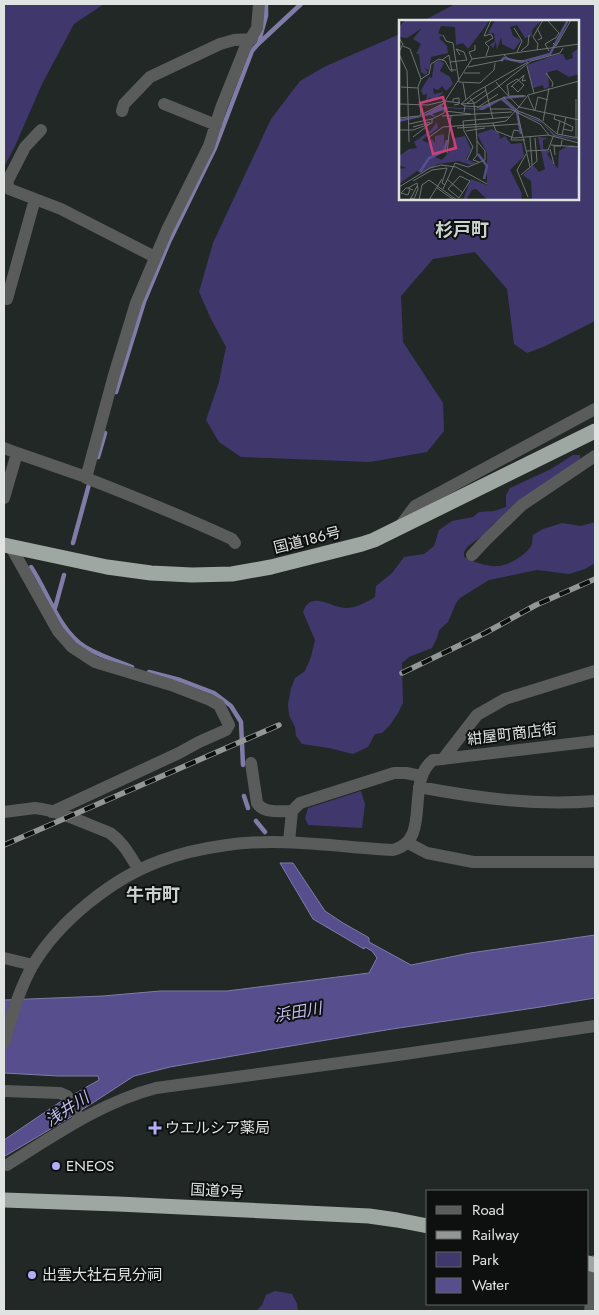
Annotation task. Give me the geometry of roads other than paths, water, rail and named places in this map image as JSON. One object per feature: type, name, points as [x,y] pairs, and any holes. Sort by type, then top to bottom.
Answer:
[{"type":"highway","name":"国道186号","points":[[7,546],[99,566],[151,573],[232,574],[271,567],[374,540],[595,431]]},
{"type":"highway","name":"国道9号","points":[[4,1200],[369,1216],[426,1226]]},
{"type":"street","points":[[89,479],[114,376],[136,303],[167,230],[209,146],[221,108],[245,48],[257,28],[260,4]]},
{"type":"street","points":[[122,111],[124,104],[150,78],[220,44],[234,40],[252,39]]},
{"type":"street","points":[[164,104],[216,125]]},
{"type":"street","points":[[41,130],[25,147],[7,182],[9,189],[61,209],[156,256]]},
{"type":"street","points":[[7,299],[35,199]]},
{"type":"street","points":[[4,260],[17,262]]},
{"type":"street","points":[[398,528],[415,506],[595,409]]},
{"type":"street","points":[[4,448],[182,516],[232,539],[235,543]]},
{"type":"street","points":[[4,498],[17,453]]},
{"type":"street","points":[[472,555],[522,505],[595,456]]},
{"type":"street","points":[[7,546],[58,630],[72,647],[95,662],[171,685],[210,700],[219,706],[229,726],[226,730],[179,753],[52,812]]},
{"type":"street","points":[[4,1043],[18,996],[34,965],[57,933],[73,916],[115,884],[139,870],[160,861],[227,844],[289,842],[393,850],[400,848],[408,843],[414,833],[420,782],[426,768],[438,760],[477,715],[505,699],[595,671]]},
{"type":"street","name":"紺屋町商店街","points":[[438,760],[595,741]]},
{"type":"street","points":[[251,763],[257,803],[260,808],[292,811]]},
{"type":"street","points":[[289,842],[292,811],[304,800],[394,773],[406,773],[441,792],[521,802],[595,801]]},
{"type":"street","points":[[4,812],[35,808],[52,812],[110,833],[124,846],[139,870]]},
{"type":"street","points":[[408,843],[427,853],[473,862],[595,862]]},
{"type":"street","points":[[4,958],[34,965]]},
{"type":"street","points":[[7,1165],[78,1117],[140,1092],[156,1088],[595,1026]]},
{"type":"street","points":[[4,1091],[60,1093],[67,1096],[78,1117]]},
{"type":"street","points":[[590,1311],[593,1263]]},
{"type":"water","points":[[280,863],[293,863],[325,911],[369,938],[369,942],[411,965],[470,953],[595,935],[595,998],[267,1050],[170,1067],[134,1076],[71,1117],[5,1156],[4,1140],[60,1102],[99,1080],[98,1076],[4,1073],[4,1000],[103,996],[160,991],[227,991],[369,973],[377,958],[372,951],[365,947],[364,949],[313,919]]},
{"type":"waterway","points":[[259,41],[266,16],[266,4]]},
{"type":"waterway","points":[[116,392],[144,302],[169,242],[215,148],[252,51],[301,4]]},
{"type":"waterway","points":[[98,457],[105,433]]},
{"type":"waterway","points":[[73,543],[90,481]]},
{"type":"waterway","points":[[31,567],[61,621],[76,640],[96,653],[132,667]]},
{"type":"waterway","points":[[55,608],[64,575]]},
{"type":"waterway","points":[[149,672],[180,680],[214,693],[231,706],[241,722],[243,765]]},
{"type":"waterway","points":[[244,796],[248,808]]},
{"type":"waterway","points":[[256,821],[265,832]]},
{"type":"railway","points":[[402,673],[485,633],[536,605],[595,579]]},
{"type":"railway","points":[[4,845],[279,725]]},
{"type":"place","name":"ウエルシア薬局","points":[[155,1128]]},
{"type":"place","name":"ENEOS","points":[[56,1166]]},
{"type":"place","name":"出雲大社石見分祠","points":[[32,1275]]},
{"type":"district","name":"杉戸町","points":[[462,230]]},
{"type":"district","name":"牛市町","points":[[153,895]]},
{"type":"water label","name":"浜田川","points":[[298,1012]]},
{"type":"water label","name":"浅井川","points":[[67,1109]]}]
